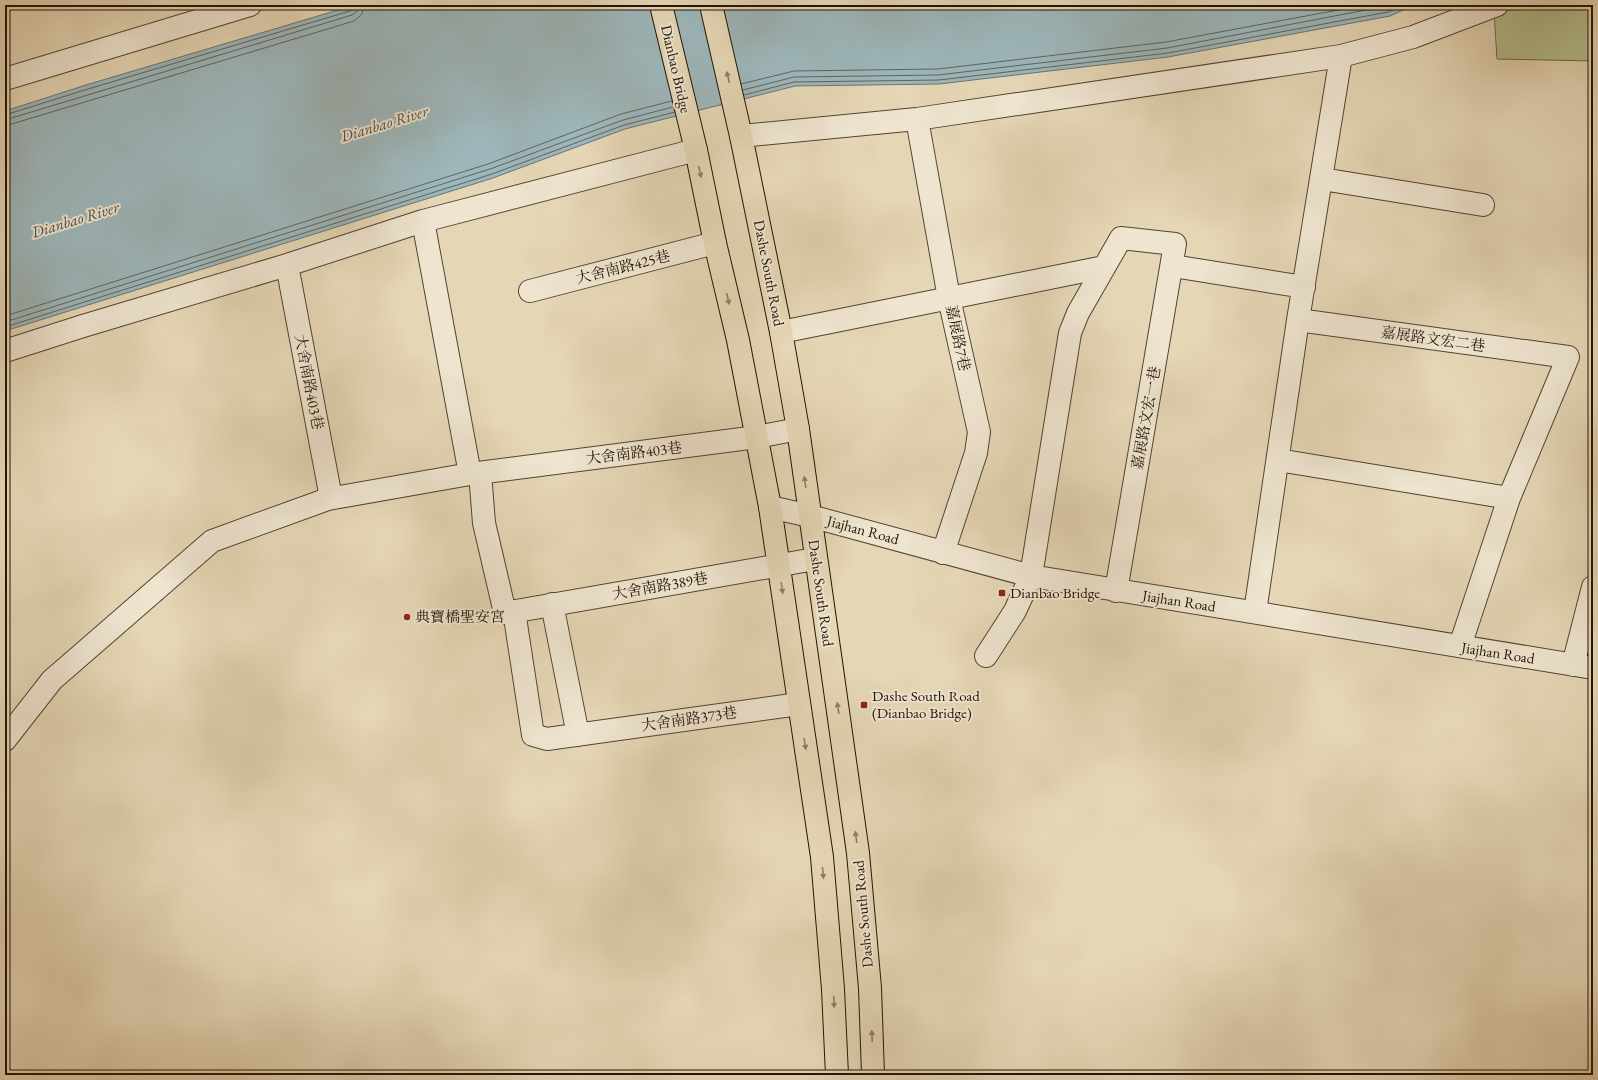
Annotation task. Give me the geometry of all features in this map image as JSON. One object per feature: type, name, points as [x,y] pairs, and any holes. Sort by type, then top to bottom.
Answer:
[{"type":"main road","name":"Dianbao Bridge","points":[[661,5],[694,142]]},
{"type":"main road","points":[[711,5],[739,126]]},
{"type":"main road","name":"Dashe South Road","points":[[739,126],[781,332],[798,429],[815,559],[858,853],[870,988],[873,1075]]},
{"type":"main road","points":[[694,142],[715,243],[738,340],[770,508],[779,566],[822,857],[833,988],[837,1075]]},
{"type":"street","points":[[5,79],[250,5]]},
{"type":"street","points":[[739,126],[917,119],[1341,56],[1413,37],[1497,5]]},
{"type":"street","points":[[1255,612],[1298,320],[1341,56]]},
{"type":"street","name":"嘉展路7巷","points":[[917,119],[949,298],[979,432],[976,453],[943,553]]},
{"type":"street","points":[[5,351],[287,265],[423,221],[694,142]]},
{"type":"street","points":[[1322,178],[1483,204]]},
{"type":"street","points":[[423,221],[484,523],[510,612]]},
{"type":"street","name":"嘉展路文宏一巷","points":[[1104,267],[1121,238],[1175,244],[1173,266],[1116,591]]},
{"type":"street","name":"大舍南路425巷","points":[[530,291],[715,243]]},
{"type":"street","name":"大舍南路403巷","points":[[287,265],[331,498]]},
{"type":"street","points":[[1173,266],[1304,287]]},
{"type":"street","points":[[781,332],[1104,267]]},
{"type":"street","points":[[986,656],[1015,611],[1031,576],[1070,333],[1078,313],[1104,267]]},
{"type":"street","name":"嘉展路文宏二巷","points":[[1298,320],[1568,357],[1509,498]]},
{"type":"street","name":"大舍南路403巷","points":[[5,740],[52,680],[212,540],[331,498],[475,474],[757,437],[798,429]]},
{"type":"street","points":[[1278,460],[1509,498],[1460,646]]},
{"type":"street","name":"Jiajhan Road","points":[[770,508],[810,516],[1031,576],[1583,666]]},
{"type":"street","name":"大舍南路389巷","points":[[510,612],[815,559]]},
{"type":"street","points":[[1583,666],[1593,587]]},
{"type":"street","points":[[552,604],[578,735]]},
{"type":"street","name":"大舍南路373巷","points":[[510,612],[534,735],[547,740],[799,704]]},
{"type":"green space","points":[[1508,5],[1593,5],[1593,61],[1497,59],[1494,12]]},
{"type":"water","name":"Dianbao River","points":[[355,5],[1414,5],[1390,16],[1168,57],[939,84],[795,86],[625,129],[493,178],[5,331],[5,111],[86,85]]},
{"type":"place","name":"Dianbao Bridge","points":[[1002,593]]},
{"type":"place","name":"典寶橋聖安宮","points":[[407,617]]},
{"type":"place","name":"Dashe South Road (Dianbao Bridge)","points":[[864,705]]}]
